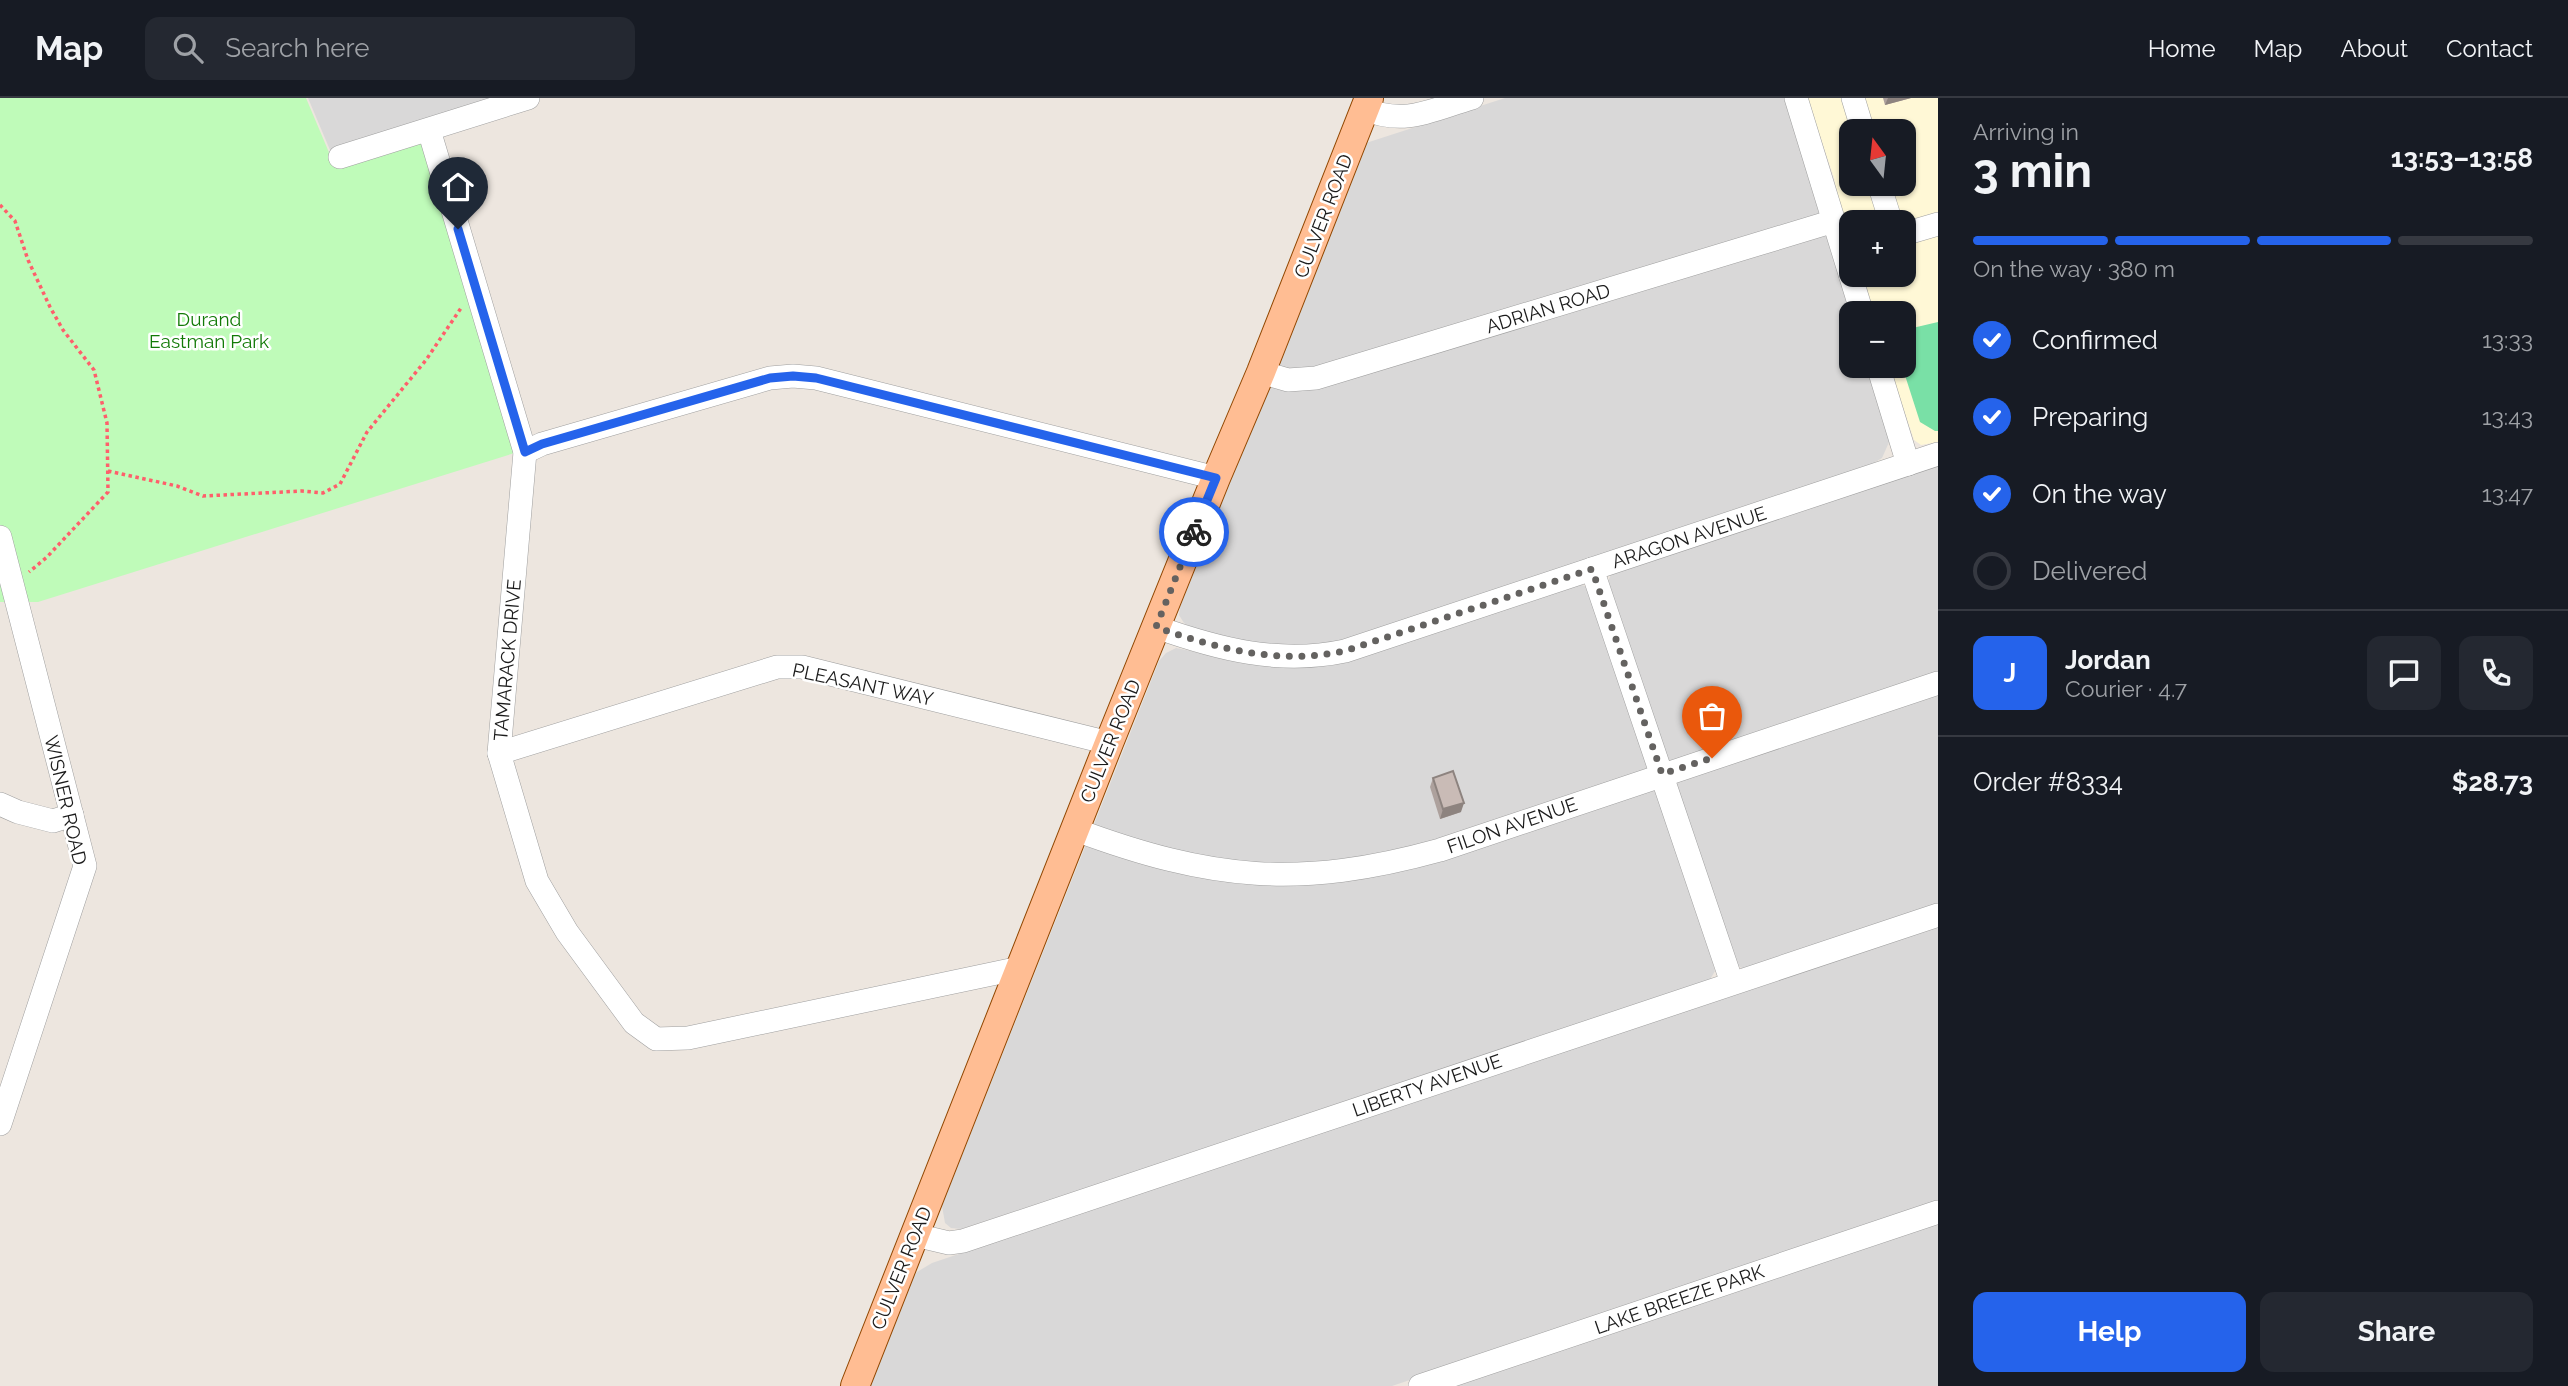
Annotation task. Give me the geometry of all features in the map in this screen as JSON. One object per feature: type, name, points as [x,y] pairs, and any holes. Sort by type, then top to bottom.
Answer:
[{"type":"main road","name":"CULVER ROAD","points":[[855,1386],[1109,743],[1367,104]]},
{"type":"street","points":[[340,157],[429,130],[488,104],[528,98]]},
{"type":"street","points":[[1367,104],[1382,116],[1396,118],[1414,116],[1472,98]]},
{"type":"street","points":[[1796,98],[1839,233]]},
{"type":"street","points":[[1853,98],[1859,119]]},
{"type":"street","name":"TAMARACK DRIVE","points":[[429,130],[525,452],[499,753],[537,881],[567,932],[635,1023],[656,1039],[688,1038],[1020,968]]},
{"type":"street","name":"ADRIAN ROAD","points":[[1261,372],[1289,380],[1316,378],[1833,221]]},
{"type":"street","points":[[1916,230],[1938,224]]},
{"type":"street","points":[[525,452],[542,444],[770,378],[793,376],[816,378],[1216,478]]},
{"type":"street","points":[[1882,378],[1908,464]]},
{"type":"street","name":"ARAGON AVENUE","points":[[1156,627],[1206,644],[1255,654],[1304,657],[1345,651],[1938,454]]},
{"type":"street","name":"WISNER ROAD","points":[[0,1124],[85,866],[2,544]]},
{"type":"street","points":[[1592,569],[1732,983]]},
{"type":"street","name":"PLEASANT WAY","points":[[499,753],[777,667],[790,666],[1109,743]]},
{"type":"street","name":"FILON AVENUE","points":[[1076,830],[1124,848],[1202,868],[1274,876],[1357,869],[1427,853],[1938,683]]},
{"type":"street","points":[[0,804],[18,812],[53,821],[72,815]]},
{"type":"street","name":"LIBERTY AVENUE","points":[[915,1235],[932,1241],[963,1241],[1938,915]]},
{"type":"street","name":"LAKE BREEZE PARK","points":[[1420,1386],[1938,1212]]},
{"type":"path","points":[[0,205],[15,221],[28,260],[63,330],[94,370],[107,423],[108,492],[47,557],[12,586]]},
{"type":"path","points":[[108,471],[177,486],[203,496],[302,491],[323,494],[340,484],[367,432],[426,360],[474,286]]},
{"type":"shaded area","points":[[308,98],[500,98],[330,150]]},
{"type":"shaded area","points":[[1505,98],[1787,98],[1839,270],[1839,287],[1844,287],[1848,301],[1839,301],[1839,378],[1873,378],[1890,440],[1882,458],[1872,464],[1350,639],[1327,644],[1278,648],[1194,630],[1184,623],[1179,615],[1180,607],[1366,143]]},
{"type":"shaded area","points":[[1807,98],[1938,98],[1938,442],[1921,445],[1914,440],[1893,378],[1916,378],[1916,301],[1868,301],[1864,287],[1916,287],[1916,210],[1840,210],[1834,178]]},
{"type":"shaded area","points":[[1938,460],[1938,906],[1743,969],[1736,964],[1607,586],[1609,579],[1612,572]]},
{"type":"shaded area","points":[[1579,584],[1587,587],[1709,949],[1715,971],[1708,983],[961,1229],[951,1228],[945,1223],[942,1206],[1159,661],[1166,653],[1176,648],[1266,666],[1303,668],[1343,660]]},
{"type":"shaded area","points":[[1938,924],[1938,1203],[1392,1386],[870,1386],[912,1279],[917,1272],[932,1263]]},
{"type":"shaded area","points":[[1938,1221],[1938,1386],[1448,1386]]},
{"type":"green space","name":"Durand Eastman Park","points":[[0,98],[306,98],[333,162],[428,134],[524,450],[38,602],[0,602]]},
{"type":"green space","points":[[1938,322],[1938,431],[1920,422],[1906,378],[1916,378],[1916,327]]},
{"type":"building","points":[[1453,771],[1464,803],[1443,809],[1433,778]]},
{"type":"way so far","points":[[1194,532],[1156,627],[1225,649],[1280,657],[1304,657],[1345,651],[1592,569],[1662,774],[1712,758]]},
{"type":"route","points":[[458,229],[525,452],[542,444],[770,378],[816,378],[1216,478],[1194,532]]}]
